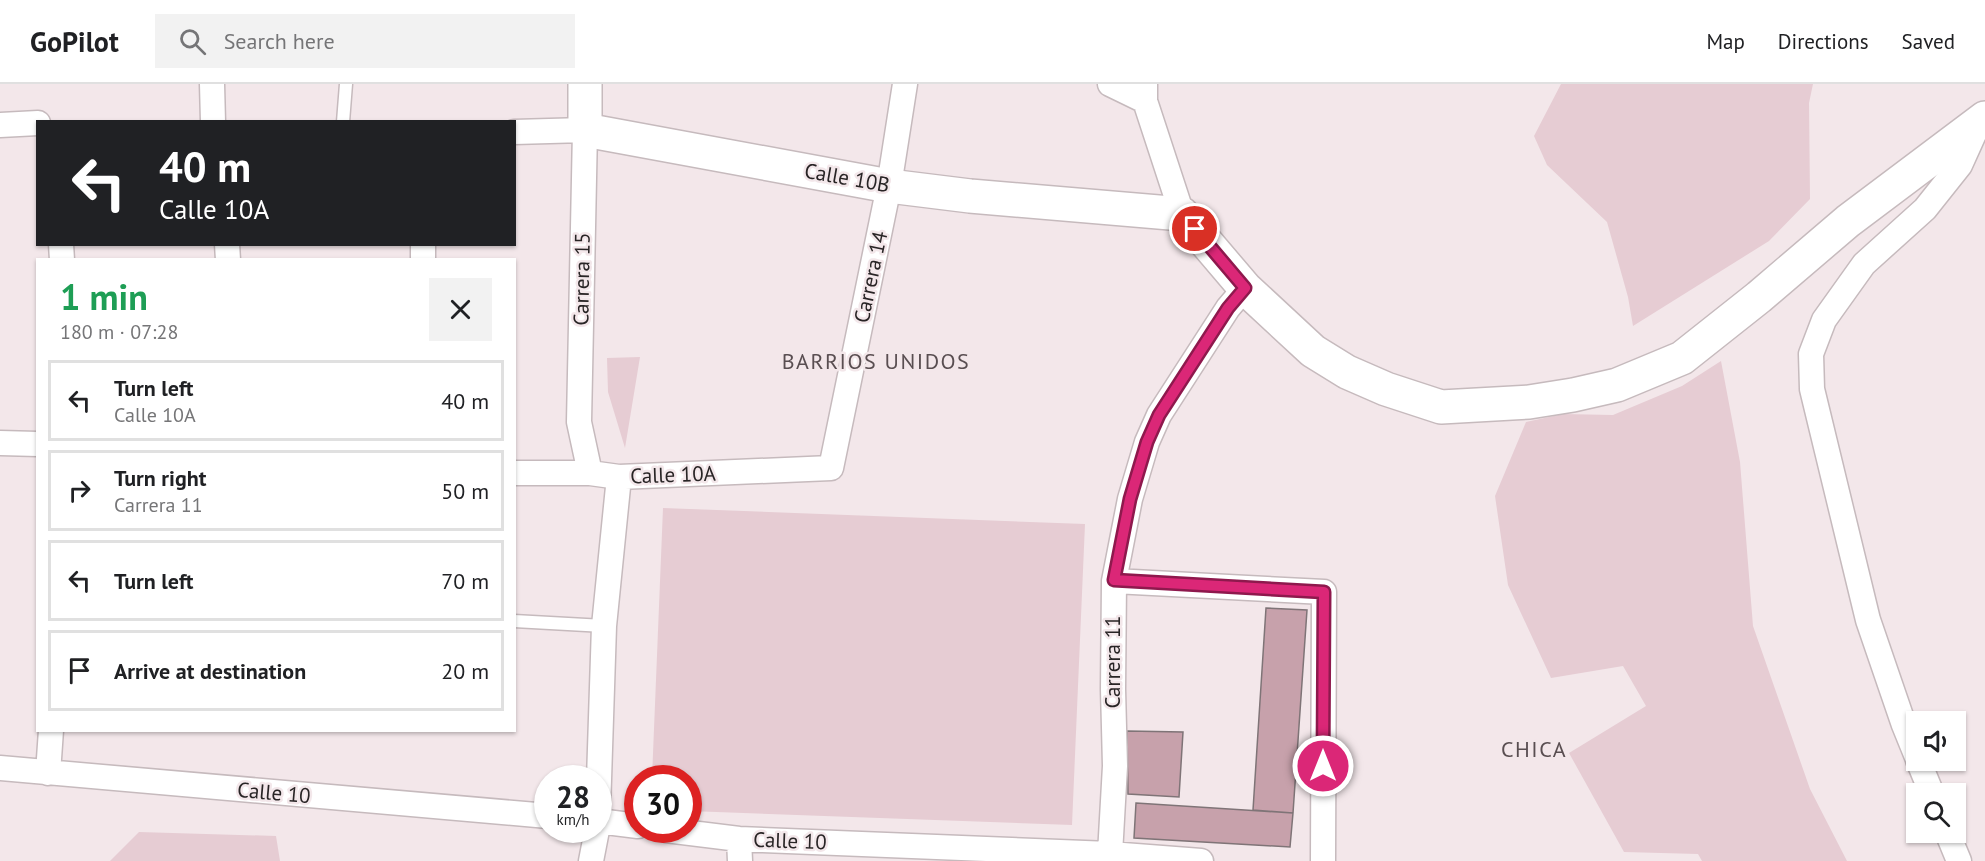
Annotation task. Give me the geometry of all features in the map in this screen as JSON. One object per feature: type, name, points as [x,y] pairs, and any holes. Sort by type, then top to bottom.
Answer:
[{"type":"main road","name":"Carrera 15","points":[[585,84],[585,130]]},
{"type":"main road","points":[[1182,214],[1245,288],[1313,351],[1347,372],[1386,389],[1441,407],[1529,402],[1617,385],[1682,358],[1759,297],[1848,221],[1983,119]]},
{"type":"main road","name":"Calle 10B","points":[[585,130],[889,186],[970,196],[1182,214]]},
{"type":"street","points":[[212,84],[213,120]]},
{"type":"street","name":"Carrera 14","points":[[831,468],[889,186],[905,84]]},
{"type":"street","points":[[1110,84],[1145,93],[1182,214]]},
{"type":"street","points":[[1906,726],[1868,620],[1812,389],[1811,354],[1824,320],[1846,288],[1864,264],[1925,209],[1960,165],[1983,119]]},
{"type":"street","points":[[0,125],[36,123]]},
{"type":"street","name":"Calle 10B","points":[[516,132],[585,130]]},
{"type":"street","name":"Carrera 15","points":[[585,130],[579,422],[590,472]]},
{"type":"street","name":"Carrera 11","points":[[1110,854],[1114,766],[1114,580],[1130,499],[1147,442],[1159,415],[1228,308],[1245,288]]},
{"type":"street","points":[[0,443],[36,444]]},
{"type":"street","name":"Calle 10A","points":[[516,473],[590,472],[619,477],[831,468]]},
{"type":"street","points":[[599,765],[604,626],[619,477]]},
{"type":"street","points":[[1114,580],[1324,592],[1323,861]]},
{"type":"street","points":[[48,773],[51,732]]},
{"type":"street","name":"Calle 10","points":[[0,768],[534,815]]},
{"type":"street","name":"Calle 10","points":[[702,840],[739,850],[1110,854],[1201,861]]},
{"type":"street","points":[[591,860],[594,843]]},
{"type":"street","points":[[1952,843],[1959,861]]},
{"type":"lane","points":[[344,120],[346,84]]},
{"type":"lane","points":[[516,621],[604,626]]},
{"type":"shaded area","points":[[1561,84],[1813,84],[1809,103],[1810,199],[1769,241],[1633,326],[1628,297],[1607,222],[1547,165],[1534,136]]},
{"type":"shaded area","points":[[640,357],[625,448],[608,392],[607,358]]},
{"type":"shaded area","points":[[1721,361],[1740,462],[1753,626],[1810,789],[1847,861],[1702,861],[1698,854],[1624,852],[1569,753],[1646,706],[1623,666],[1551,678],[1508,585],[1495,496],[1526,422],[1563,414],[1613,415],[1682,386]]},
{"type":"shaded area","points":[[663,508],[1085,524],[1072,825],[702,811],[702,765],[653,765]]},
{"type":"shaded area","points":[[139,832],[276,836],[280,861],[110,861]]},
{"type":"building","points":[[1266,608],[1307,610],[1293,813],[1253,810]]},
{"type":"building","points":[[1127,731],[1183,732],[1179,797],[1128,794]]},
{"type":"building","points":[[1136,803],[1293,813],[1290,847],[1134,838]]},
{"type":"district","name":"BARRIOS UNIDOS","points":[[876,361]]},
{"type":"district","name":"CHICA","points":[[1534,749]]},
{"type":"route","points":[[1195,229],[1245,288],[1228,308],[1159,415],[1147,442],[1130,499],[1114,580],[1324,592],[1323,766]]}]
